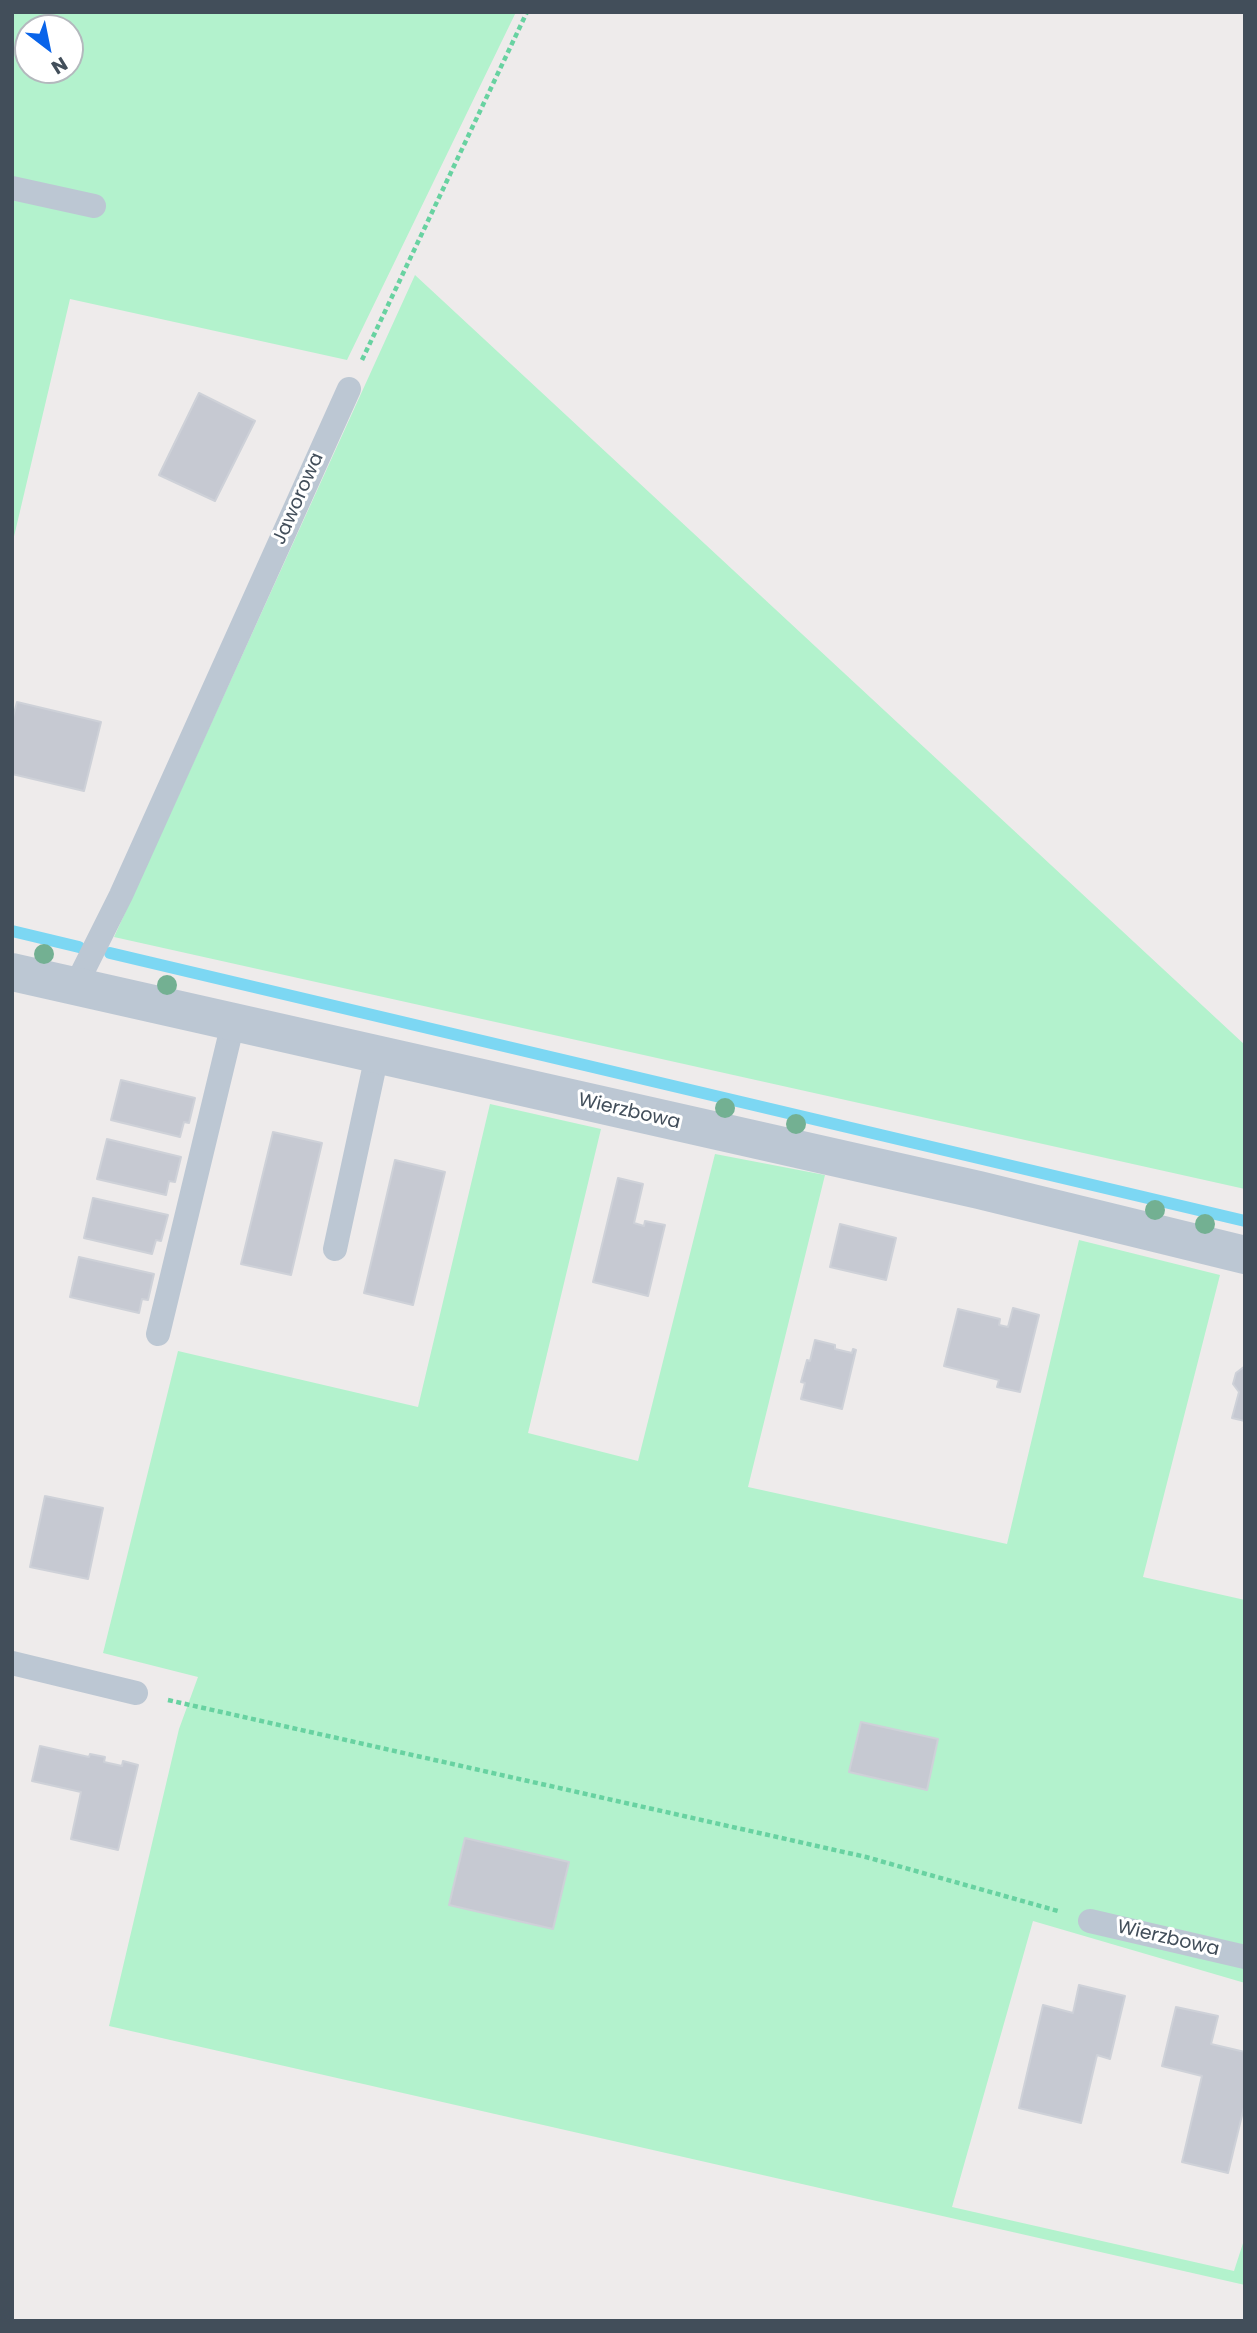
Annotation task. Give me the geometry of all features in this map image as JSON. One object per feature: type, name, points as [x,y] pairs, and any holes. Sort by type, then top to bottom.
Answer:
[{"type":"street","name":"Wierzbowa","points":[[12,972],[978,1191],[1245,1255]]},
{"type":"lane","points":[[12,188],[94,206]]},
{"type":"lane","name":"Jaworowa","points":[[75,987],[121,895],[348,390]]},
{"type":"lane","points":[[158,1334],[233,1023]]},
{"type":"lane","points":[[335,1249],[377,1055]]},
{"type":"lane","points":[[12,1663],[136,1693]]},
{"type":"lane","name":"Wierzbowa","points":[[1090,1920],[1245,1957]]},
{"type":"path","points":[[348,390],[527,12]]},
{"type":"path","points":[[136,1693],[866,1857],[1090,1920]]},
{"type":"green space","points":[[12,12],[516,12],[347,360],[70,299],[12,545]]},
{"type":"green space","points":[[415,275],[1245,1045],[1245,1189],[114,937]]},
{"type":"green space","points":[[490,1104],[601,1129],[528,1433],[638,1461],[715,1154],[825,1175],[748,1487],[1007,1544],[1079,1240],[1220,1275],[1143,1577],[1245,1600],[1245,1983],[1033,1921],[952,2207],[1234,2271],[1245,2237],[1245,2285],[109,2026],[179,1729],[198,1677],[103,1653],[178,1351],[418,1407]]},
{"type":"building","points":[[199,393],[255,421],[215,501],[159,475]]},
{"type":"building","points":[[17,702],[101,722],[84,791],[12,774],[12,721]]},
{"type":"building","points":[[121,1080],[195,1098],[189,1123],[184,1122],[180,1137],[111,1120]]},
{"type":"building","points":[[273,1132],[322,1143],[291,1275],[241,1264]]},
{"type":"building","points":[[107,1139],[181,1157],[175,1182],[169,1181],[166,1195],[97,1179]]},
{"type":"building","points":[[395,1160],[445,1172],[413,1305],[364,1293]]},
{"type":"building","points":[[618,1178],[643,1184],[634,1223],[644,1226],[645,1221],[665,1225],[648,1296],[593,1282]]},
{"type":"building","points":[[93,1198],[168,1215],[161,1241],[156,1240],[152,1254],[84,1238]]},
{"type":"building","points":[[840,1224],[896,1238],[886,1280],[830,1267]]},
{"type":"building","points":[[79,1257],[154,1274],[148,1300],[142,1299],[139,1313],[70,1297]]},
{"type":"building","points":[[1013,1308],[1039,1315],[1020,1392],[997,1387],[999,1380],[944,1366],[958,1309],[1000,1319],[999,1325],[1008,1327]]},
{"type":"building","points":[[815,1340],[835,1345],[835,1349],[852,1353],[853,1349],[856,1350],[842,1409],[801,1399],[805,1383],[801,1382]]},
{"type":"building","points":[[1245,1366],[1245,1421],[1232,1418],[1239,1392],[1233,1384],[1236,1373]]},
{"type":"building","points":[[45,1496],[103,1508],[88,1579],[30,1567]]},
{"type":"building","points":[[861,1722],[938,1739],[927,1790],[849,1772]]},
{"type":"building","points":[[40,1746],[89,1757],[90,1754],[105,1757],[104,1762],[122,1766],[123,1761],[138,1765],[118,1850],[71,1839],[81,1792],[32,1781]]},
{"type":"building","points":[[465,1838],[569,1862],[553,1929],[449,1905]]},
{"type":"building","points":[[1079,1985],[1125,1996],[1110,2059],[1097,2055],[1081,2123],[1019,2108],[1043,2005],[1073,2013]]},
{"type":"building","points":[[1176,2007],[1218,2016],[1211,2044],[1245,2052],[1245,2103],[1228,2173],[1182,2162],[1202,2076],[1162,2066]]},
{"type":"waterway","points":[[12,931],[79,947]]},
{"type":"waterway","points":[[110,953],[1245,1221]]}]
